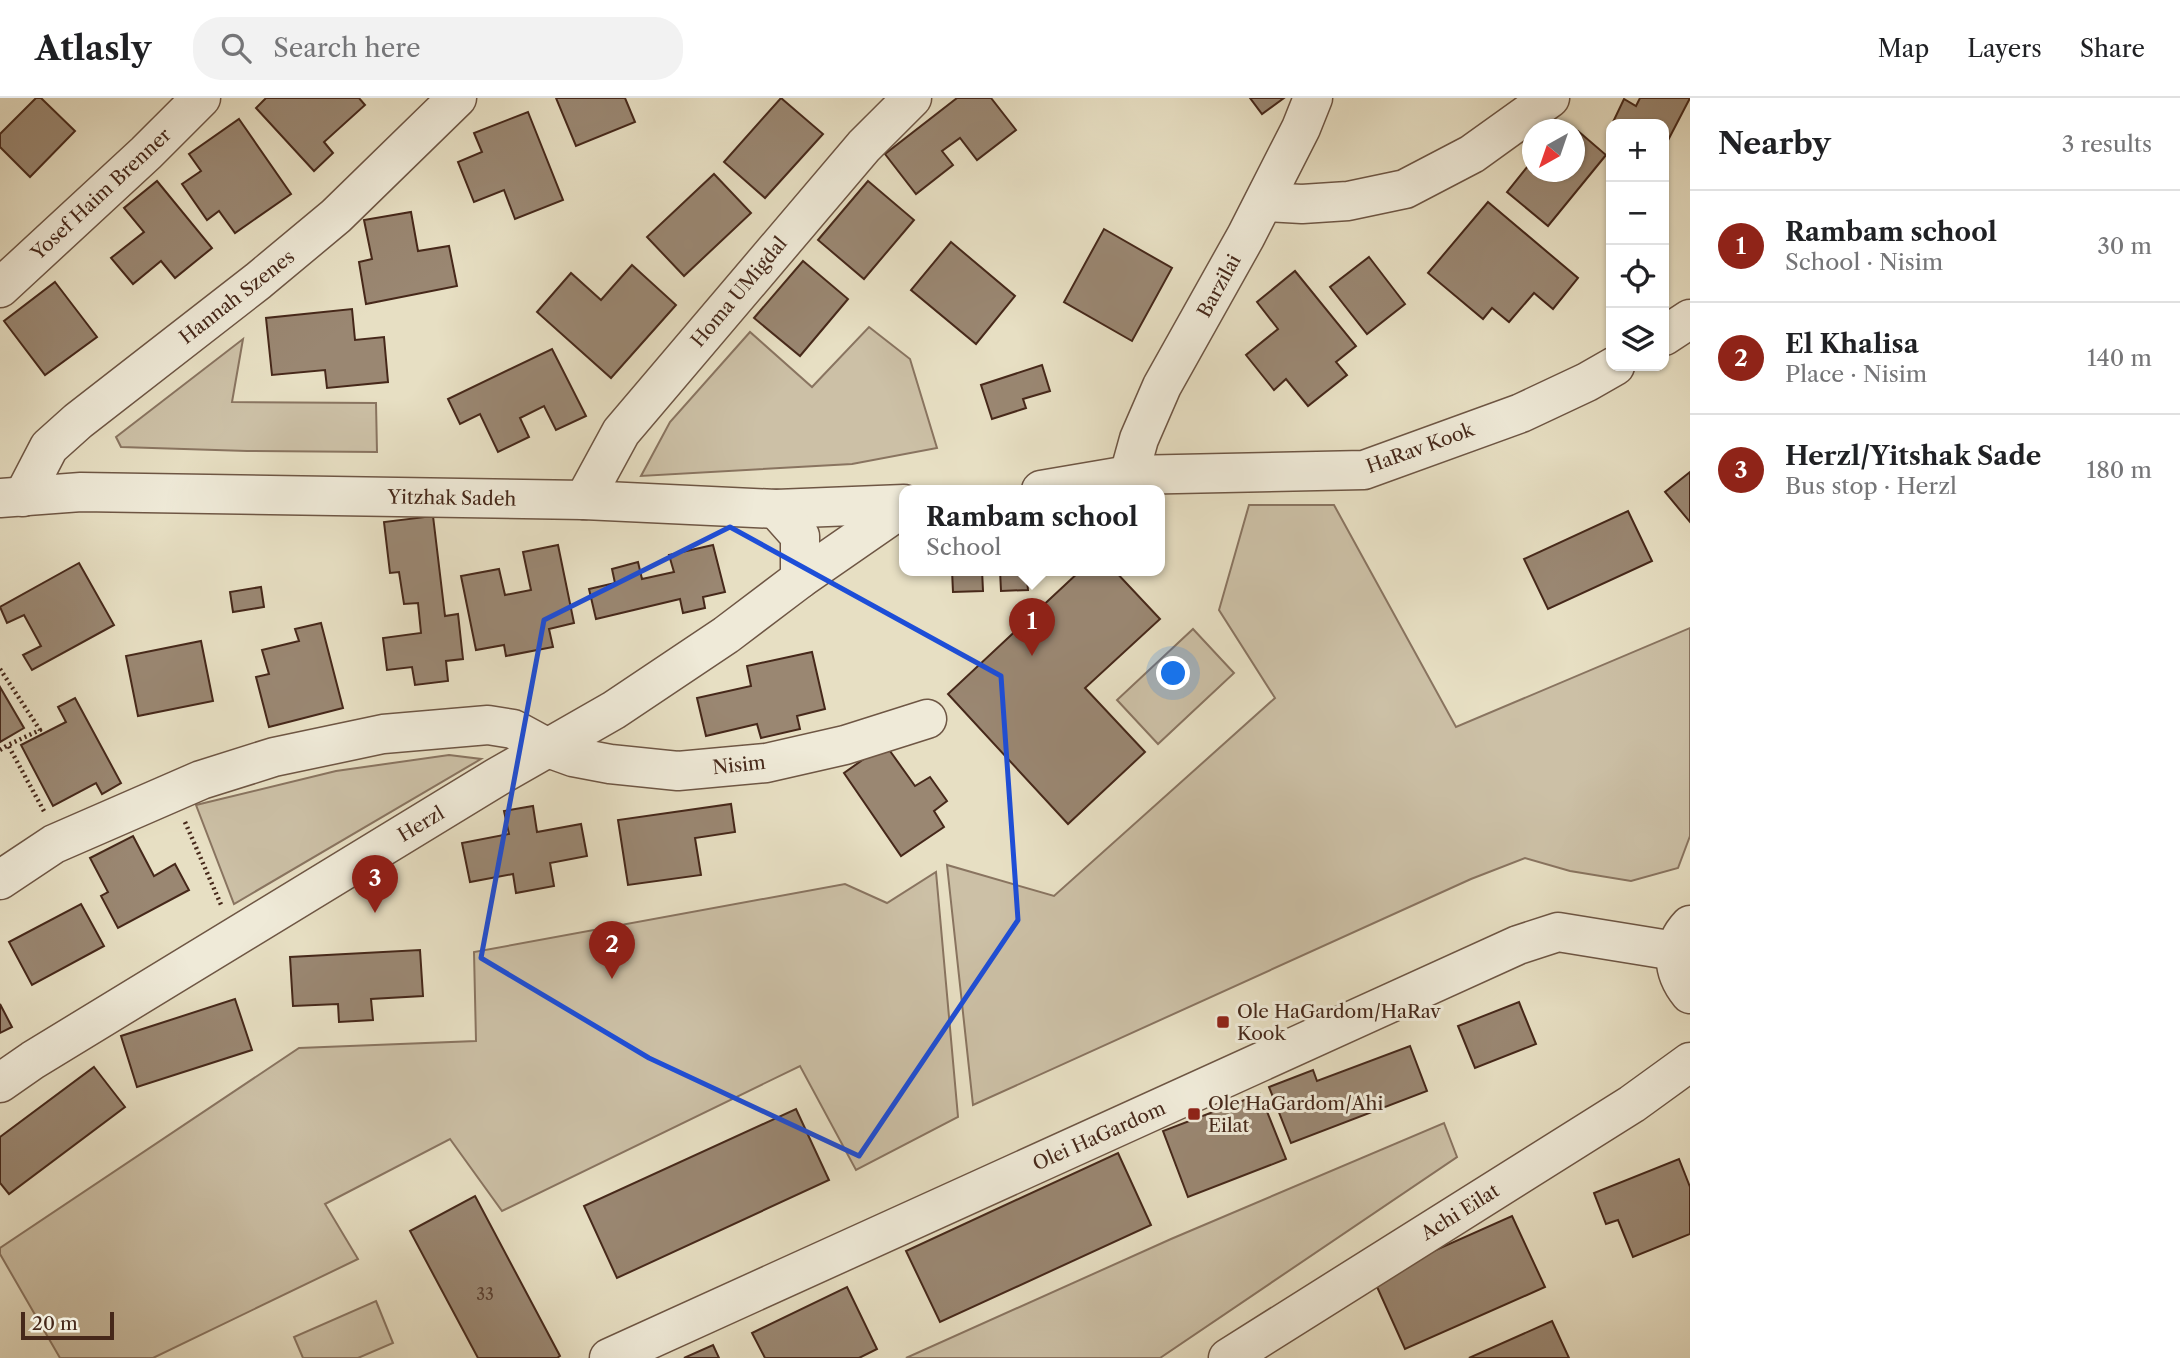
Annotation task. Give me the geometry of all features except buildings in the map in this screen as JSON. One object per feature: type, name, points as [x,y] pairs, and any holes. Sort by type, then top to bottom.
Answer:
[{"type":"street","name":"Yosef Haim Brenner","points":[[0,288],[146,153],[201,98]]},
{"type":"street","name":"Hannah Szenes","points":[[11,497],[49,447],[336,216],[457,98]]},
{"type":"street","name":"Homa UMigdal","points":[[583,500],[621,432],[864,146],[912,98]]},
{"type":"street","name":"Barzilai","points":[[1129,475],[1139,439],[1162,386],[1264,202],[1313,98]]},
{"type":"street","points":[[1264,202],[1303,204],[1348,201],[1405,189],[1472,154],[1550,98]]},
{"type":"street","points":[[1669,333],[1690,319]]},
{"type":"street","name":"HaRav Kook","points":[[1129,475],[1364,470],[1521,413],[1606,371]]},
{"type":"street","points":[[1070,485],[1129,475]]},
{"type":"street","name":"Yitzhak Sadeh","points":[[11,497],[81,492],[583,500],[776,509],[899,506]]},
{"type":"street","points":[[776,509],[800,536],[800,579]]},
{"type":"street","name":"Herzl","points":[[0,1083],[33,1060],[235,937],[614,710],[726,635],[899,510]]},
{"type":"street","name":"Nisim","points":[[0,880],[54,844],[201,780],[274,757],[383,734],[488,725],[513,729],[548,748],[573,757],[678,771],[766,763],[845,745],[927,719]]},
{"type":"street","name":"Olei HaGardom","points":[[609,1358],[1518,945],[1558,932],[1683,938]]},
{"type":"street","points":[[1683,938],[1675,966],[1680,981],[1690,994]]},
{"type":"street","name":"Achi Eilat","points":[[1228,1358],[1632,1104],[1690,1062]]},
{"type":"path","points":[[0,669],[40,730],[0,750]]},
{"type":"path","points":[[8,745],[46,815]]},
{"type":"path","points":[[172,793],[235,937]]},
{"type":"highlighted area","points":[[730,527],[1001,676],[1018,920],[859,1156],[649,1058],[481,958],[544,620]]},
{"type":"shaded area","points":[[869,327],[910,359],[937,448],[852,464],[641,476],[670,422],[750,332],[812,387]]},
{"type":"shaded area","points":[[243,339],[232,402],[376,403],[377,452],[121,447],[116,437]]},
{"type":"shaded area","points":[[1249,505],[1334,505],[1456,727],[1690,628],[1690,836],[1678,868],[1631,881],[1570,871],[1525,858],[1471,879],[973,1105],[947,865],[1054,896],[1275,698],[1219,610]]},
{"type":"shaded area","points":[[1193,629],[1234,673],[1158,744],[1117,700]]},
{"type":"shaded area","points":[[449,755],[481,759],[234,904],[196,805],[336,771]]},
{"type":"shaded area","points":[[936,872],[958,1117],[856,1170],[800,1066],[502,1211],[450,1139],[325,1204],[358,1259],[153,1358],[60,1358],[0,1254],[0,1248],[299,1048],[476,1041],[474,952],[845,884],[887,903]]},
{"type":"shaded area","points":[[1444,1123],[1457,1157],[1160,1358],[906,1358],[1171,1239]]},
{"type":"shaded area","points":[[376,1301],[393,1343],[358,1358],[303,1358],[294,1337]]},
{"type":"place","name":"Rambam school","points":[[1032,656]]},
{"type":"place","name":"Herzl/Yitshak Sade","points":[[375,913]]},
{"type":"place","name":"El Khalisa","points":[[612,979]]},
{"type":"place","name":"Ole HaGardom/HaRav Kook","points":[[1223,1022]]},
{"type":"place","name":"Ole HaGardom/Ahi Eilat","points":[[1194,1114]]}]
